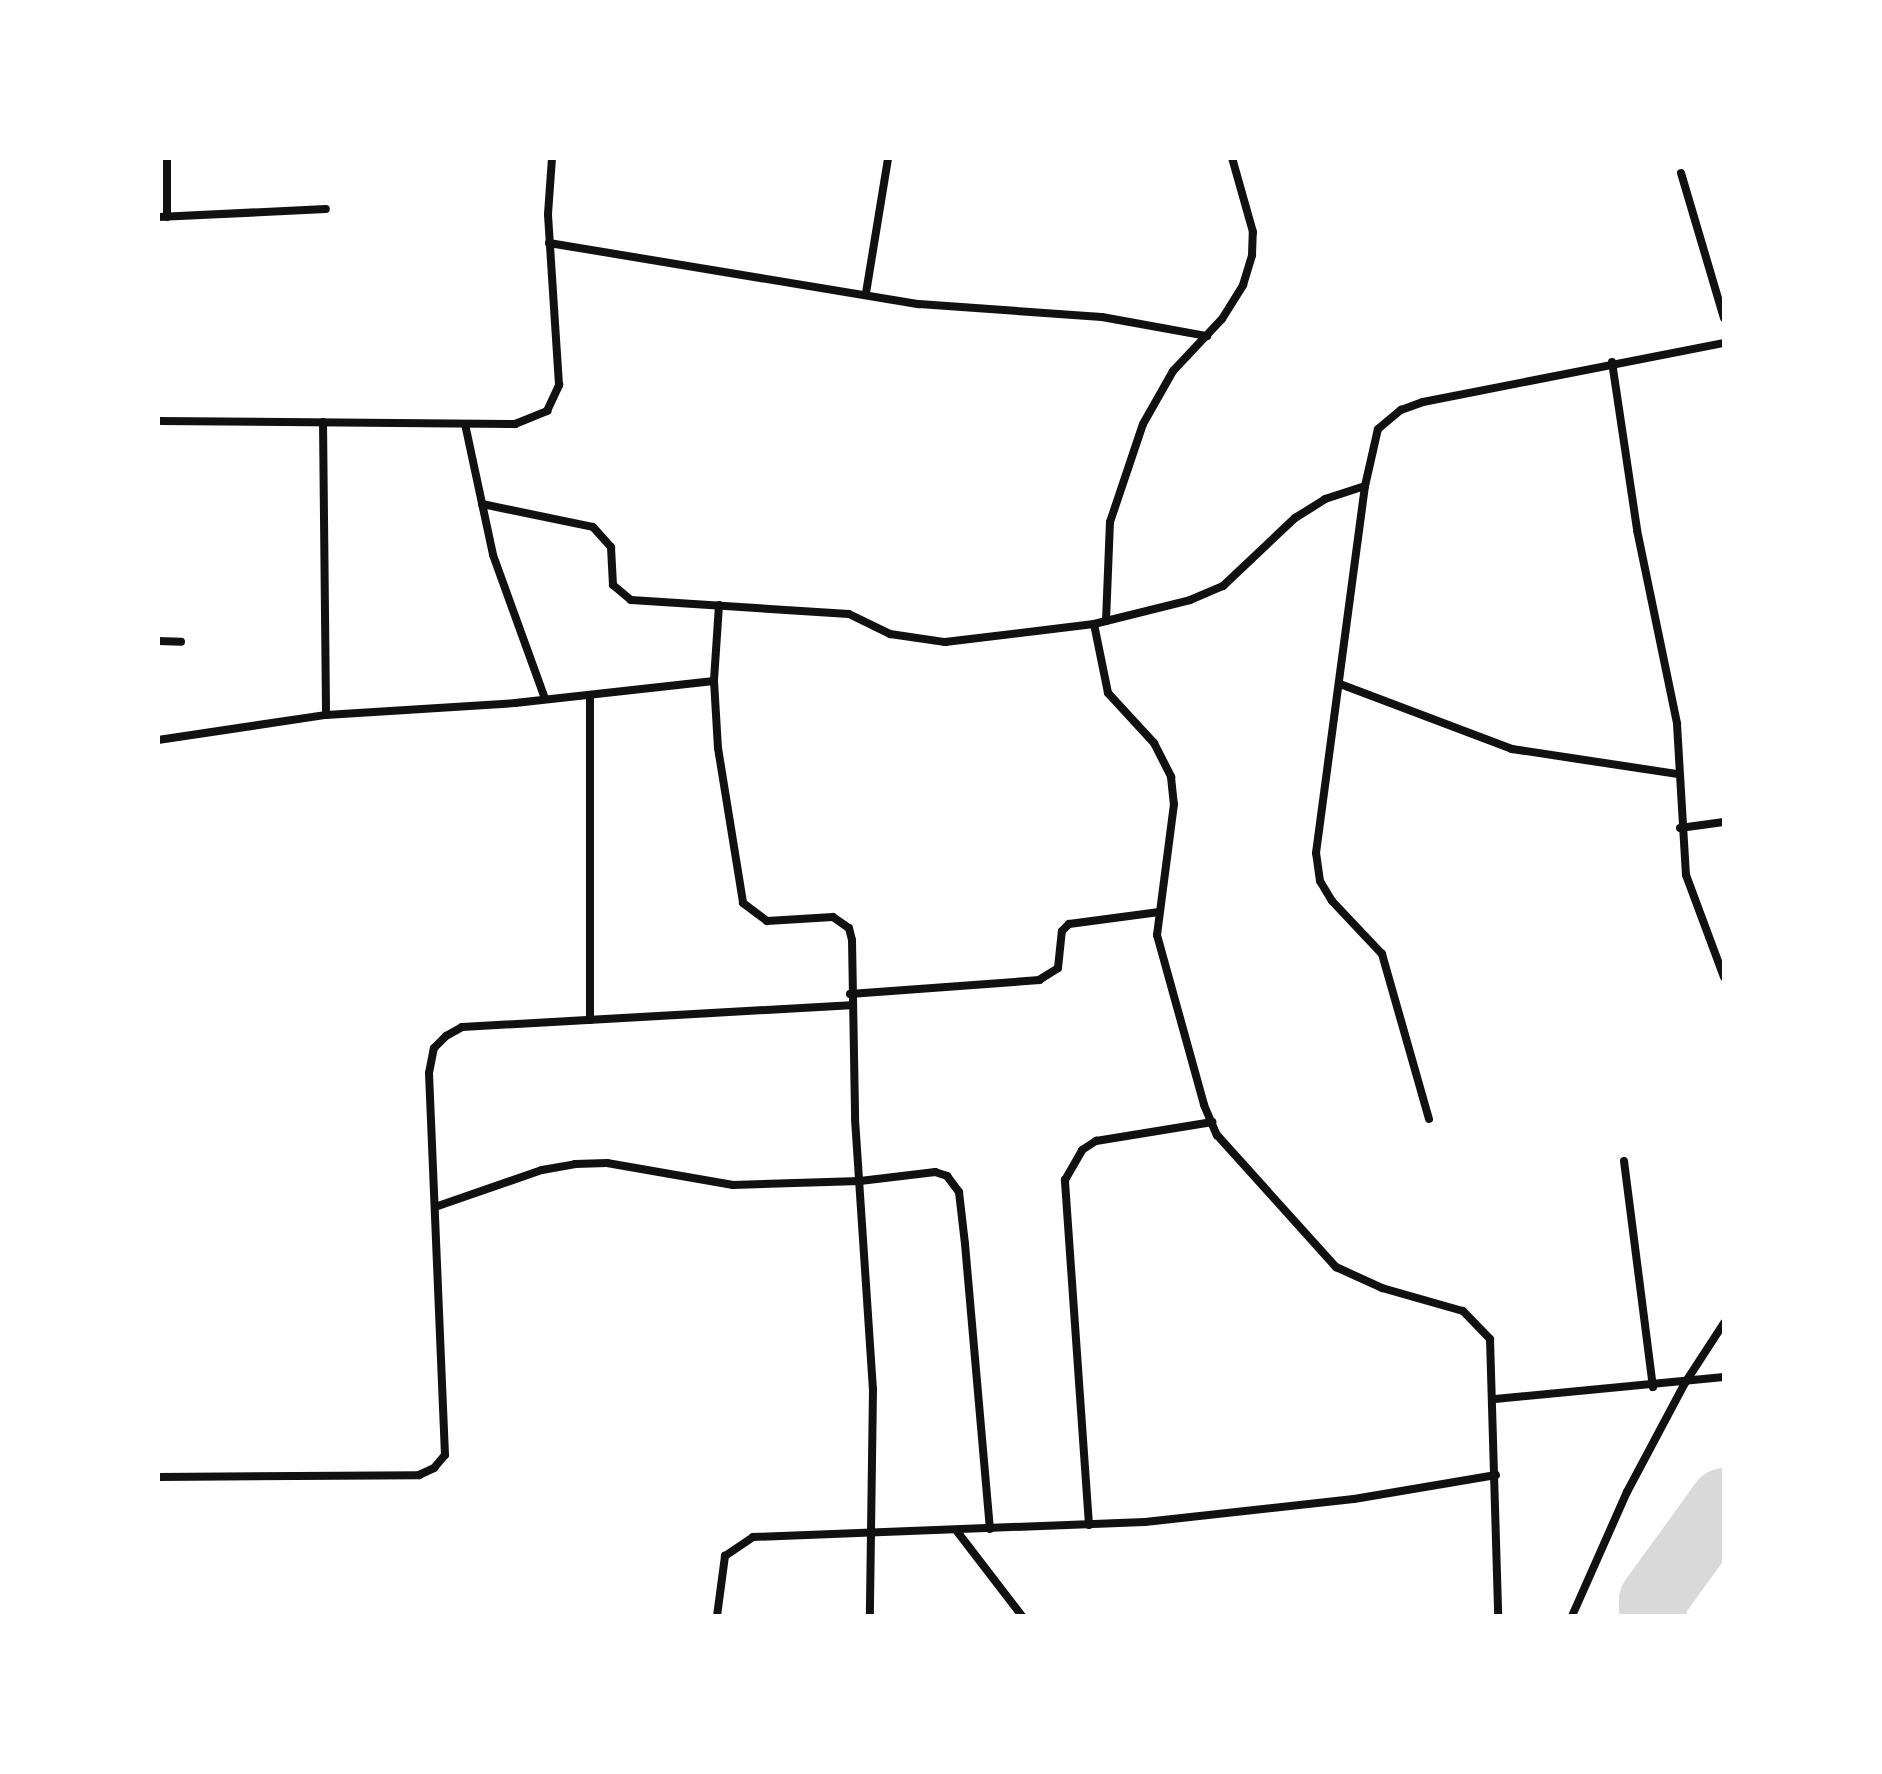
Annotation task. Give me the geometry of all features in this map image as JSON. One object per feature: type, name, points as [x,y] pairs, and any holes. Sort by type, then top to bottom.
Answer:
[{"type":"street","points":[[167,158],[163,217],[326,209]]},
{"type":"street","points":[[158,421],[465,424],[535,419],[553,400],[559,385],[549,243],[552,158]]},
{"type":"street","points":[[866,293],[888,158]]},
{"type":"street","points":[[1106,621],[1110,522],[1156,395],[1207,336],[1243,285],[1252,255],[1253,232],[1232,158]]},
{"type":"street","points":[[1681,173],[1724,318]]},
{"type":"street","points":[[549,243],[919,304],[1153,323],[1207,336]]},
{"type":"street","points":[[1429,1119],[1382,954],[1332,901],[1320,881],[1316,853],[1365,486],[1378,429],[1401,410],[1612,362],[1724,343]]},
{"type":"street","points":[[1612,362],[1637,530],[1671,682],[1686,875],[1724,977]]},
{"type":"street","points":[[323,422],[326,715]]},
{"type":"street","points":[[465,424],[493,555],[545,699]]},
{"type":"street","points":[[482,504],[593,527],[611,547],[613,585],[631,600],[849,614],[890,634],[945,642],[1094,624],[1190,600],[1223,586],[1295,518],[1325,499],[1365,486]]},
{"type":"street","points":[[719,605],[714,681],[718,748],[743,903],[767,921],[819,916],[841,921],[852,940],[850,1005],[873,1389],[870,1616]]},
{"type":"street","points":[[1094,624],[1108,693],[1132,725],[1154,743],[1171,777],[1174,804],[1159,912],[1165,970],[1212,1122],[1236,1160],[1336,1267],[1382,1288],[1463,1311],[1478,1322],[1490,1339],[1495,1399],[1498,1616]]},
{"type":"street","points":[[158,641],[181,642]]},
{"type":"street","points":[[158,740],[326,715],[545,699],[714,681]]},
{"type":"street","points":[[1340,684],[1512,749],[1678,774]]},
{"type":"street","points":[[590,695],[590,1020]]},
{"type":"street","points":[[1680,828],[1724,822]]},
{"type":"street","points":[[850,994],[1039,980],[1058,968],[1062,931],[1069,924],[1159,912]]},
{"type":"street","points":[[158,1477],[264,1480],[419,1475],[434,1468],[448,1440],[429,1073],[434,1048],[462,1027],[850,1005]]},
{"type":"street","points":[[1089,1525],[1065,1180],[1082,1150],[1096,1141],[1212,1122]]},
{"type":"street","points":[[1624,1161],[1653,1387]]},
{"type":"street","points":[[435,1207],[542,1170],[575,1164],[607,1163],[733,1185],[860,1181],[935,1172],[952,1180],[959,1192],[990,1529]]},
{"type":"street","points":[[1572,1616],[1621,1505],[1685,1383],[1724,1323]]},
{"type":"street","points":[[1495,1399],[1653,1387],[1724,1377]]},
{"type":"street","points":[[717,1616],[720,1573],[725,1556],[737,1544],[753,1537],[1089,1525],[1354,1499],[1496,1475]]},
{"type":"street","points":[[956,1530],[1022,1616]]},
{"type":"waterway","points":[[1653,1616],[1653,1600],[1724,1502]]}]
